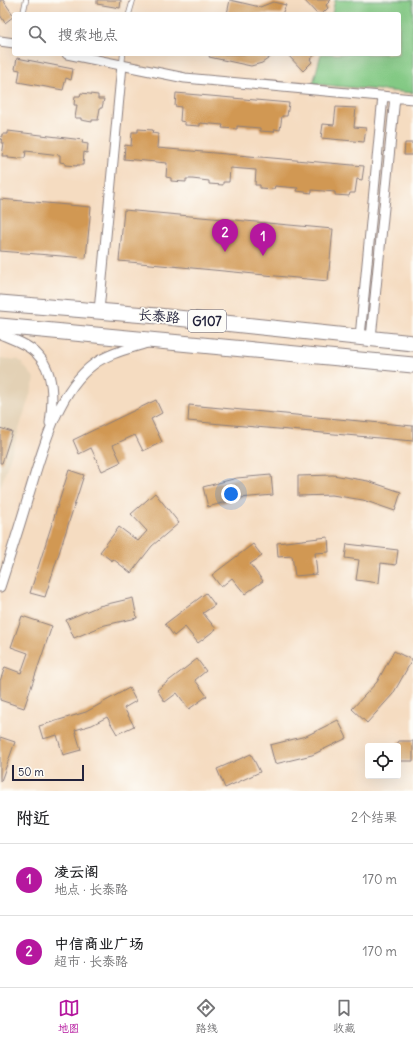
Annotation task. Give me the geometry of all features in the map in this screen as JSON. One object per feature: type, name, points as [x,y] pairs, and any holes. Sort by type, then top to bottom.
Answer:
[{"type":"highway","name":"长泰路","points":[[0,302],[158,316],[413,343]]},
{"type":"highway","name":"长泰路","points":[[0,326],[413,365]]},
{"type":"street","points":[[0,40],[12,43]]},
{"type":"street","points":[[77,56],[185,78],[413,99]]},
{"type":"street","points":[[99,311],[122,65]]},
{"type":"street","points":[[366,338],[383,96]]},
{"type":"street","points":[[366,338],[395,97]]},
{"type":"street","points":[[0,334],[24,345],[36,353],[44,364],[52,383],[53,400],[50,429]]},
{"type":"street","points":[[0,587],[50,429],[70,390],[82,375],[93,365],[107,356],[153,341]]},
{"type":"lane","points":[[23,12],[26,0]]},
{"type":"lane","points":[[130,12],[133,0]]},
{"type":"lane","points":[[122,65],[123,56]]},
{"type":"shaded area","points":[[0,358],[19,360],[35,379],[0,489]]},
{"type":"green space","points":[[335,0],[413,0],[413,93],[313,84],[320,56],[401,56],[401,12],[332,12]]},
{"type":"building","points":[[0,0],[3,0],[12,13],[12,18],[5,23],[0,15]]},
{"type":"building","points":[[97,0],[121,0],[120,8],[97,4]]},
{"type":"building","points":[[230,0],[260,7],[273,2],[286,5],[283,12],[227,12]]},
{"type":"building","points":[[304,0],[331,0],[326,5],[328,8],[324,12],[315,12]]},
{"type":"building","points":[[272,56],[262,63],[251,66],[209,57]]},
{"type":"building","points":[[289,56],[314,56],[310,59],[312,62],[303,71]]},
{"type":"building","points":[[17,58],[73,69],[71,80],[66,78],[63,90],[18,82],[20,70],[15,69]]},
{"type":"building","points":[[81,93],[98,95],[98,99],[104,99],[102,108],[100,108],[98,120],[92,120],[92,122],[81,120],[81,118],[75,118],[77,105],[74,105],[75,96],[80,96]]},
{"type":"building","points":[[176,93],[289,103],[287,116],[282,116],[280,130],[275,129],[274,132],[260,131],[260,128],[237,126],[237,129],[222,128],[223,125],[200,123],[200,126],[185,125],[185,122],[180,121],[181,107],[175,106]]},
{"type":"building","points":[[336,107],[356,108],[354,127],[366,128],[364,142],[321,138],[323,124],[334,125]]},
{"type":"building","points":[[138,129],[153,130],[152,133],[158,134],[157,148],[364,166],[362,180],[357,179],[355,193],[350,193],[349,196],[335,195],[335,192],[312,190],[312,193],[297,191],[298,188],[275,186],[274,189],[260,188],[260,185],[255,185],[256,170],[230,168],[229,182],[223,182],[223,185],[209,184],[209,181],[192,179],[186,179],[186,182],[171,181],[171,178],[166,177],[167,163],[124,159],[125,145],[131,146],[132,132],[138,132]]},
{"type":"building","points":[[8,131],[83,140],[82,143],[88,144],[87,153],[84,152],[83,165],[65,165],[65,163],[60,162],[60,155],[26,151],[25,158],[19,159],[2,156],[4,143],[1,143],[2,134],[8,134]]},
{"type":"building","points":[[405,143],[413,143],[413,155],[404,155]]},
{"type":"building","points":[[0,199],[91,207],[86,258],[0,251]]},
{"type":"building","points":[[124,210],[333,229],[328,281],[119,261]]},
{"type":"building","points":[[156,400],[162,413],[151,419],[162,442],[143,451],[135,435],[113,445],[121,462],[102,471],[91,448],[79,454],[73,440]]},
{"type":"building","points":[[189,405],[413,426],[413,441],[188,421]]},
{"type":"building","points":[[0,428],[12,432],[2,463],[0,463]]},
{"type":"building","points":[[69,470],[84,475],[45,597],[30,593]]},
{"type":"building","points":[[271,475],[273,495],[240,498],[208,507],[203,487],[237,478]]},
{"type":"building","points":[[333,475],[368,481],[401,492],[395,511],[363,500],[332,495],[298,496],[298,476]]},
{"type":"building","points":[[155,493],[179,523],[152,546],[131,573],[113,559],[112,561],[100,552],[119,527],[138,541],[147,531],[131,514]]},
{"type":"building","points":[[328,537],[329,552],[315,553],[317,574],[295,576],[292,556],[278,557],[277,543]]},
{"type":"building","points":[[253,544],[262,556],[250,564],[263,581],[245,594],[232,578],[221,587],[212,575]]},
{"type":"building","points":[[347,544],[398,550],[396,565],[381,563],[379,583],[356,580],[359,560],[345,558]]},
{"type":"building","points":[[206,593],[215,605],[203,613],[216,629],[198,643],[185,627],[174,636],[165,624]]},
{"type":"building","points":[[133,598],[137,618],[105,625],[74,638],[66,620],[99,606]]},
{"type":"building","points":[[22,616],[52,626],[24,708],[0,700],[0,681],[5,667],[21,673],[28,653],[11,647]]},
{"type":"building","points":[[394,651],[412,660],[393,694],[367,723],[352,709],[377,682]]},
{"type":"building","points":[[197,659],[206,671],[195,680],[207,696],[189,709],[177,693],[165,702],[157,690]]},
{"type":"building","points":[[129,688],[136,701],[124,708],[134,726],[117,734],[107,717],[92,725],[75,730],[81,750],[63,755],[57,735],[43,739],[39,726],[86,712]]},
{"type":"building","points":[[338,720],[347,738],[312,755],[275,764],[270,745],[306,736]]},
{"type":"building","points":[[0,737],[15,742],[1,781],[0,781]]},
{"type":"building","points":[[398,741],[413,741],[413,761],[401,761],[401,743],[398,743]]},
{"type":"building","points":[[251,754],[260,772],[225,788],[217,769]]},
{"type":"place","name":"中信商业广场","points":[[225,252]]},
{"type":"place","name":"凌云阁","points":[[263,256]]}]
